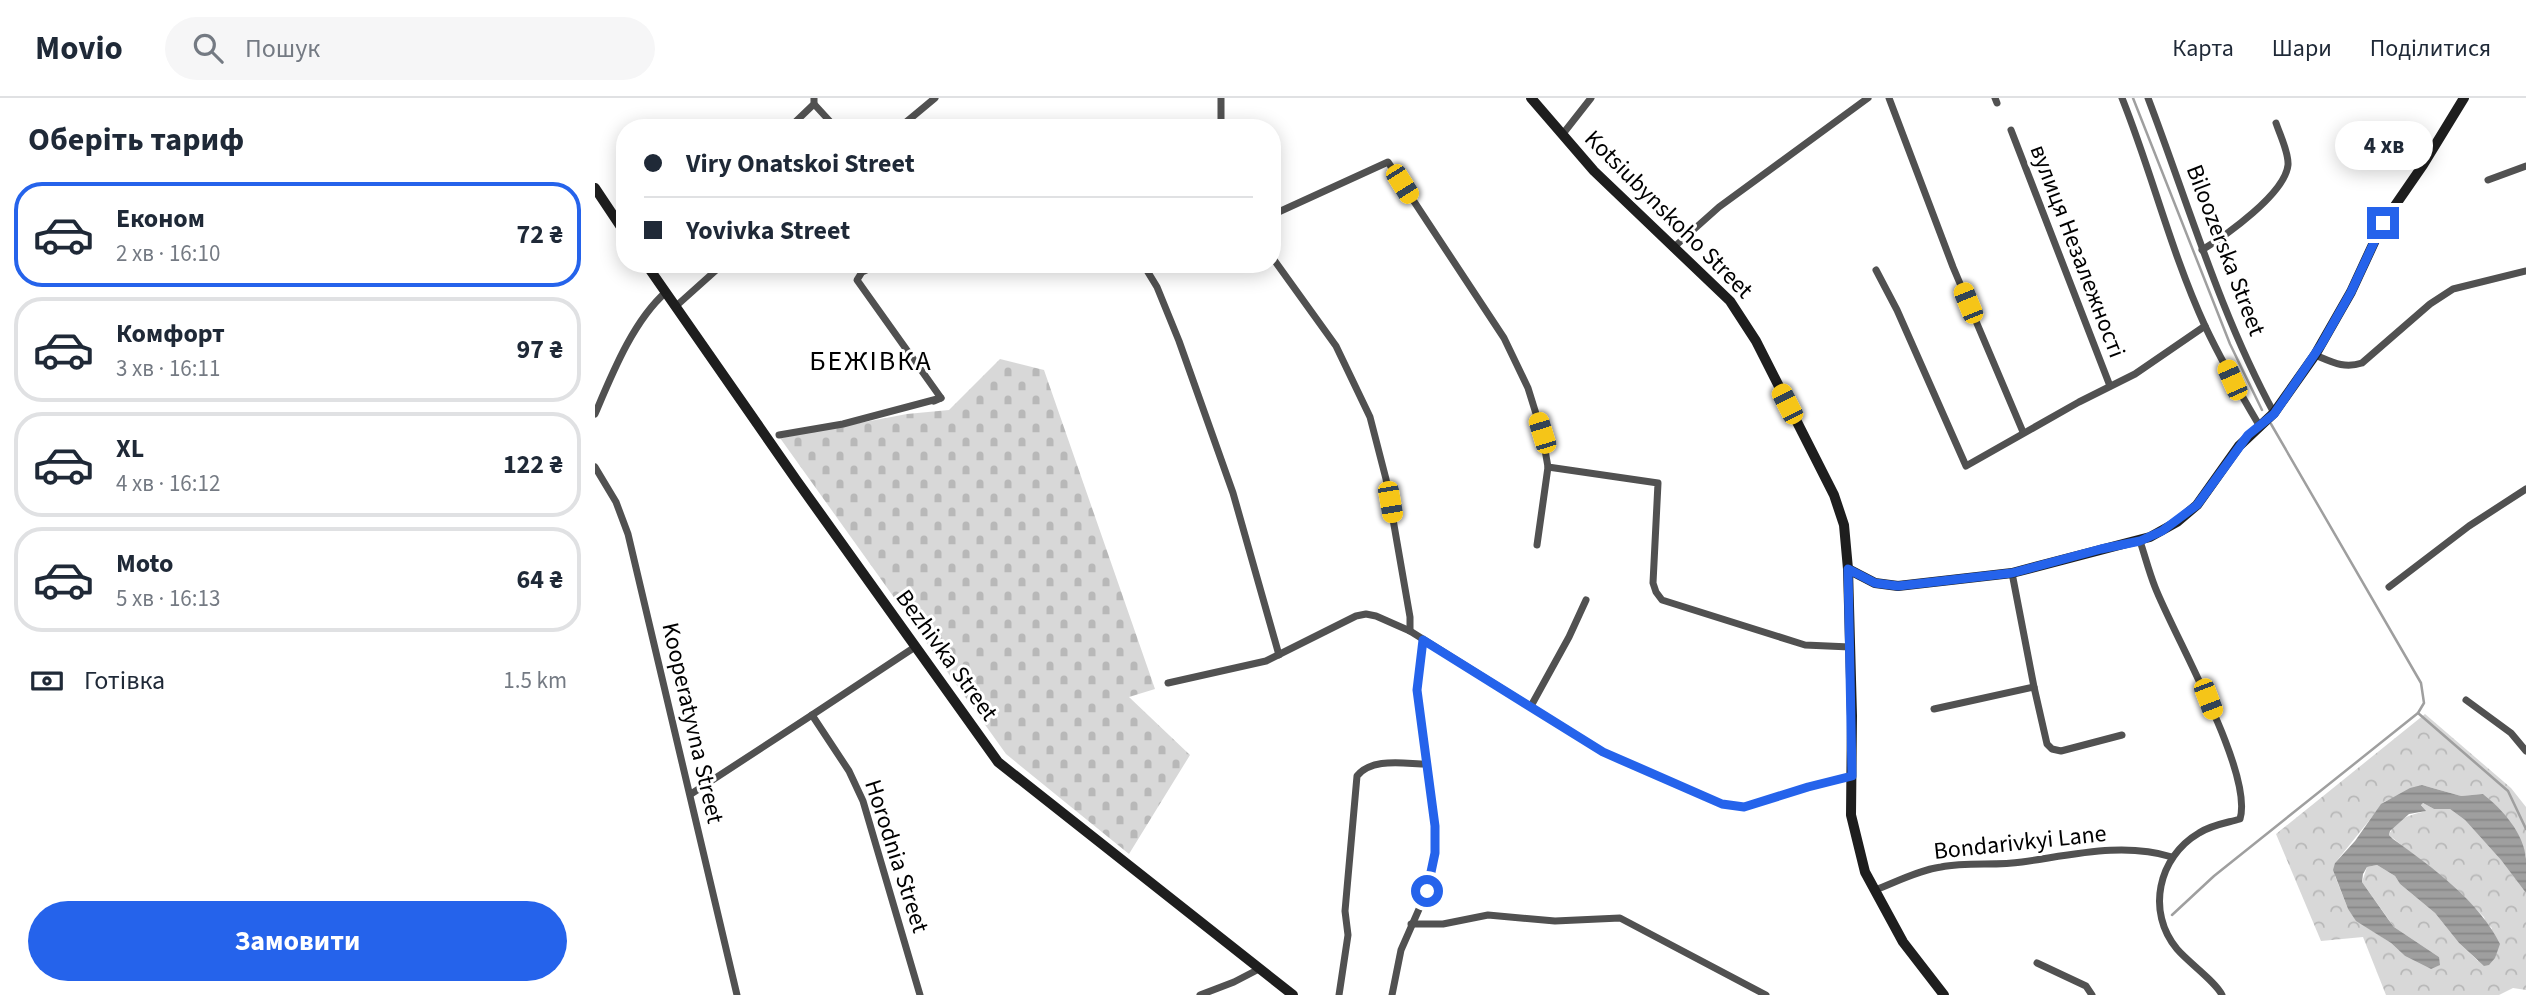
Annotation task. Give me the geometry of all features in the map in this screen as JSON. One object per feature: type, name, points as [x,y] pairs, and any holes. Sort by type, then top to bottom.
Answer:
[{"type":"street","points":[[910,119],[935,98]]},
{"type":"street","points":[[1221,98],[1221,119]]},
{"type":"street","name":"Kotsiubynskoho Street","points":[[1531,98],[1594,171],[1730,301],[1756,341],[1834,495],[1844,525],[1848,569],[1851,815],[1865,872],[1903,942],[1944,995]]},
{"type":"street","points":[[1562,135],[1591,98]]},
{"type":"street","points":[[1673,248],[1719,208],[1868,98]]},
{"type":"street","points":[[1889,98],[1953,267],[2023,432]]},
{"type":"street","points":[[2122,98],[2205,326],[2232,380],[2259,425]]},
{"type":"street","name":"Biloozerska Street","points":[[2148,98],[2202,250],[2274,414]]},
{"type":"street","points":[[1848,569],[1875,583],[1898,586],[2012,573],[2140,541],[2188,514],[2239,446],[2274,414],[2315,355],[2351,292],[2383,223],[2464,98]]},
{"type":"street","points":[[797,119],[814,101],[829,119]]},
{"type":"street","points":[[2202,250],[2227,236],[2244,222],[2272,192],[2286,172],[2288,163],[2276,123]]},
{"type":"street","name":"вулиця Незалежності","points":[[2011,130],[2110,386]]},
{"type":"street","points":[[1281,211],[1388,162],[1504,338],[1528,388],[1542,433],[1548,467],[1537,545]]},
{"type":"street","points":[[2488,180],[2526,166]]},
{"type":"street","points":[[595,188],[616,220]]},
{"type":"street","points":[[1281,270],[1336,346],[1370,417],[1386,479],[1411,631]]},
{"type":"street","points":[[1876,270],[1897,310],[1966,466],[2023,432],[2135,374],[2205,326]]},
{"type":"street","points":[[2315,355],[2350,367],[2362,363],[2430,304],[2453,289],[2526,271]]},
{"type":"street","name":"Bezhivka Street","points":[[652,273],[998,762],[1293,995]]},
{"type":"street","points":[[675,307],[713,273]]},
{"type":"street","points":[[779,435],[843,424],[937,400],[857,280],[861,273]]},
{"type":"street","points":[[1148,273],[1179,341],[1233,493],[1279,655]]},
{"type":"street","points":[[595,414],[607,385],[649,308],[666,292]]},
{"type":"street","name":"Kooperatyvna Street","points":[[595,467],[616,502],[628,534],[737,995]]},
{"type":"street","points":[[1548,467],[1658,483],[1653,583],[1663,600],[1805,645],[1850,647]]},
{"type":"street","points":[[2389,587],[2469,526],[2526,489]]},
{"type":"street","points":[[2140,541],[2154,587],[2208,699],[2229,756],[2243,807],[2240,819],[2199,833],[2182,845],[2162,876],[2159,902],[2164,929],[2175,947],[2219,988],[2223,995]]},
{"type":"street","points":[[2012,573],[2033,687],[2047,744],[2052,749],[2061,751],[2122,735]]},
{"type":"street","points":[[1531,706],[1586,600]]},
{"type":"street","points":[[1168,683],[1266,661],[1356,615],[1376,616],[1411,631],[1603,752],[1722,804],[1744,807],[1852,776]]},
{"type":"street","points":[[1392,995],[1401,950],[1427,891],[1435,853],[1435,826],[1417,690],[1423,640]]},
{"type":"street","points":[[691,794],[915,647]]},
{"type":"street","points":[[1934,709],[2033,687]]},
{"type":"street","points":[[2466,700],[2511,733],[2526,751]]},
{"type":"street","name":"Horodnia Street","points":[[812,715],[849,771],[863,801],[920,995]]},
{"type":"street","points":[[1339,995],[1348,935],[1345,911],[1357,776],[1362,769],[1374,765],[1427,764]]},
{"type":"street","name":"Bondarivkyi Lane","points":[[1875,890],[1940,867],[2022,863],[2053,856],[2112,850],[2156,852],[2172,857]]},
{"type":"street","points":[[1411,924],[1443,924],[1487,915],[1555,921],[1621,918],[1766,995]]},
{"type":"street","points":[[2037,963],[2086,986],[2092,995]]},
{"type":"street","points":[[1200,995],[1259,969]]},
{"type":"green space","points":[[1000,359],[1044,370],[1155,689],[1129,697],[1190,755],[1129,854],[1006,754],[780,438],[907,414],[949,410]]},
{"type":"green space","points":[[2425,714],[2511,788],[2526,807],[2526,856],[2509,822],[2483,794],[2461,796],[2422,785],[2384,802],[2335,863],[2335,876],[2348,909],[2356,920],[2391,943],[2405,956],[2431,969],[2439,957],[2394,927],[2362,882],[2367,867],[2377,865],[2395,876],[2400,884],[2435,913],[2459,943],[2478,961],[2492,928],[2444,879],[2389,835],[2400,821],[2425,811],[2421,804],[2423,803],[2434,809],[2450,809],[2465,820],[2526,893],[2526,990],[2513,988],[2499,995],[2386,995],[2363,937],[2321,941],[2276,834]]},
{"type":"shaded area","points":[[2422,785],[2461,796],[2483,794],[2504,814],[2521,840],[2526,859],[2526,893],[2465,820],[2450,809],[2434,809],[2423,803],[2421,805],[2426,811],[2409,814],[2390,831],[2389,835],[2393,839],[2438,873],[2480,913],[2500,944],[2489,965],[2484,966],[2459,943],[2435,913],[2400,884],[2395,876],[2377,865],[2367,867],[2362,882],[2388,919],[2394,927],[2439,957],[2440,965],[2431,969],[2405,956],[2391,943],[2356,921],[2348,909],[2333,870],[2335,863],[2355,841],[2381,804],[2410,788]]},
{"type":"waterway","points":[[2133,98],[2230,344],[2262,410]]},
{"type":"waterway","points":[[2172,915],[2214,876],[2418,713],[2424,703],[2421,683],[2271,424]]},
{"type":"waterway","points":[[2418,713],[2508,791],[2526,829]]},
{"type":"district","name":"БЕЖІВКА","points":[[871,360]]},
{"type":"route","points":[[1427,891],[1435,853],[1435,826],[1417,690],[1423,640],[1603,752],[1722,804],[1744,807],[1852,776],[1848,569],[1875,583],[1898,586],[2012,573],[2140,541],[2162,531],[2197,505],[2248,435],[2274,414],[2321,345],[2351,292],[2383,223]]}]
